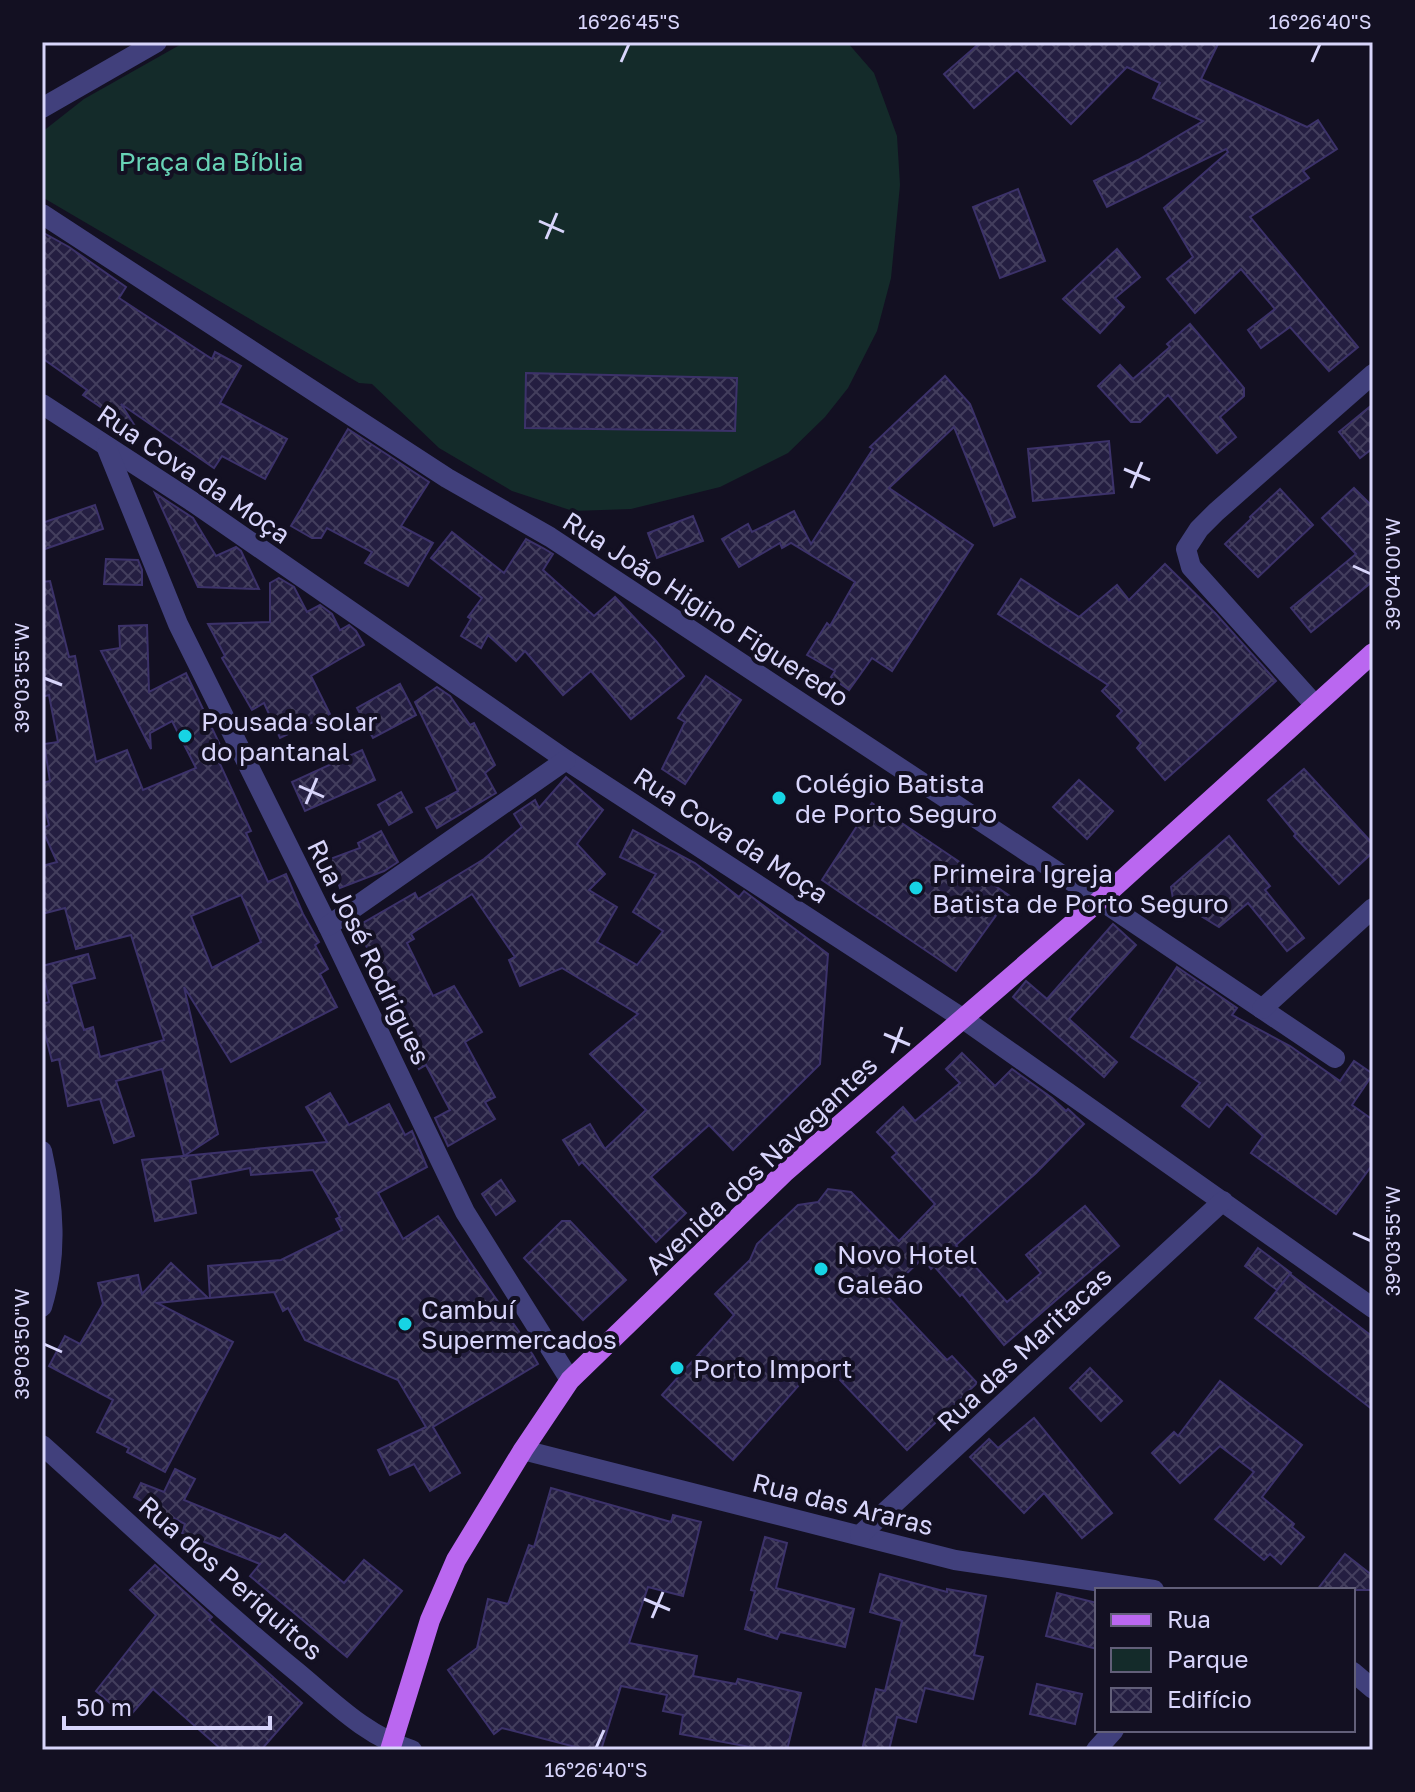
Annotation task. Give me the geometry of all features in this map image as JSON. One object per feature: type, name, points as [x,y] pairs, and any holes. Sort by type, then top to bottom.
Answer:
[{"type":"main road","name":"Avenida dos Navegantes","points":[[391,1747],[430,1620],[456,1560],[570,1380],[784,1173],[1100,900],[1373,653]]},
{"type":"street","points":[[42,108],[157,42]]},
{"type":"street","name":"Rua João Higino Figueredo","points":[[42,214],[447,478],[550,537],[1335,1058]]},
{"type":"street","points":[[1315,705],[1191,567],[1186,549],[1199,529],[1216,512],[1373,374]]},
{"type":"street","name":"Rua Cova da Moça","points":[[47,411],[193,502],[566,760],[962,1018],[1373,1308]]},
{"type":"street","name":"Rua José Rodrigues","points":[[106,446],[178,624],[465,1212],[570,1380]]},
{"type":"street","points":[[328,926],[566,760]]},
{"type":"street","points":[[1262,1009],[1373,908]]},
{"type":"street","points":[[42,1151],[49,1182],[54,1260],[42,1307]]},
{"type":"street","name":"Rua das Maritacas","points":[[860,1535],[1223,1201]]},
{"type":"street","name":"Rua dos Periquitos","points":[[42,1445],[222,1609],[358,1722],[391,1747],[412,1750]]},
{"type":"street","name":"Rua das Araras","points":[[523,1450],[955,1560],[1141,1588]]},
{"type":"street","points":[[1355,1674],[1373,1689]]},
{"type":"street","points":[[1096,1750],[1112,1732]]},
{"type":"green space","name":"Praça da Bíblia","points":[[185,42],[847,42],[874,73],[897,136],[900,185],[891,278],[877,331],[848,388],[825,417],[788,453],[720,487],[631,509],[573,511],[512,491],[439,448],[372,384],[359,383],[42,197],[42,132],[84,99]]},
{"type":"building","points":[[981,42],[1219,42],[1201,79],[1307,127],[1318,120],[1337,149],[1303,171],[1309,178],[1250,217],[1358,347],[1329,371],[1290,327],[1261,348],[1248,330],[1275,309],[1241,269],[1195,313],[1167,279],[1193,257],[1164,208],[1228,152],[1226,149],[1107,207],[1094,181],[1138,160],[1203,121],[1153,98],[1160,83],[1127,67],[1071,124],[1017,70],[974,108],[944,74]]},
{"type":"building","points":[[1018,189],[1045,261],[1000,278],[973,207]]},
{"type":"building","points":[[42,232],[126,287],[119,298],[212,359],[215,352],[241,366],[220,403],[287,439],[265,479],[222,456],[214,468],[121,404],[140,434],[83,395],[87,390],[42,358]]},
{"type":"building","points":[[1117,249],[1140,277],[1115,298],[1124,307],[1100,333],[1063,299]]},
{"type":"building","points":[[1190,324],[1244,388],[1244,396],[1220,417],[1236,437],[1217,453],[1168,395],[1140,422],[1131,422],[1098,386],[1120,365],[1133,379],[1170,347],[1167,344]]},
{"type":"building","points":[[526,373],[737,378],[735,431],[525,428]]},
{"type":"building","points":[[945,376],[970,404],[1015,517],[994,526],[954,427],[889,488],[973,545],[892,671],[872,658],[849,690],[831,677],[835,671],[807,655],[827,623],[830,626],[855,582],[791,543],[782,548],[780,543],[739,567],[722,539],[748,524],[752,532],[794,511],[811,544],[873,449],[870,447]]},
{"type":"building","points":[[1373,404],[1373,448],[1360,458],[1339,432]]},
{"type":"building","points":[[348,429],[429,482],[401,526],[433,543],[408,586],[365,563],[372,552],[327,528],[321,538],[312,538],[291,526]]},
{"type":"building","points":[[1109,441],[1114,493],[1033,501],[1028,449]]},
{"type":"building","points":[[1354,488],[1373,507],[1373,581],[1311,632],[1291,608],[1356,554],[1322,518]]},
{"type":"building","points":[[1280,489],[1313,525],[1258,577],[1225,544]]},
{"type":"building","points":[[155,493],[193,518],[216,556],[236,547],[241,551],[259,589],[198,587]]},
{"type":"building","points":[[95,505],[103,529],[42,550],[42,523]]},
{"type":"building","points":[[693,516],[703,541],[657,558],[648,533]]},
{"type":"building","points":[[452,532],[504,573],[526,539],[553,554],[543,570],[594,616],[615,597],[684,676],[631,719],[591,671],[563,695],[525,651],[516,661],[488,635],[481,648],[461,636],[471,619],[468,617],[482,598],[431,558]]},
{"type":"building","points":[[106,559],[138,560],[142,585],[104,584]]},
{"type":"building","points":[[1165,564],[1216,614],[1276,681],[1165,780],[1137,748],[1141,743],[1117,716],[1122,711],[1102,691],[1108,685],[998,614],[1021,579],[1079,617],[1117,585],[1129,600]]},
{"type":"building","points":[[279,578],[294,587],[307,612],[320,605],[332,614],[340,630],[349,625],[364,645],[311,676],[330,714],[280,738],[264,703],[252,710],[222,658],[225,656],[208,624],[270,622],[270,583]]},
{"type":"building","points":[[50,581],[69,657],[75,656],[96,762],[127,750],[143,790],[196,768],[172,721],[150,733],[151,749],[101,651],[120,648],[119,626],[147,625],[149,692],[186,673],[221,747],[214,751],[251,831],[246,833],[268,882],[286,874],[319,942],[315,945],[328,969],[320,974],[337,1007],[231,1062],[184,987],[218,1134],[184,1156],[162,1069],[116,1081],[134,1136],[114,1143],[100,1099],[68,1106],[59,1059],[52,1061],[42,1022],[42,1004],[49,1002],[42,966],[88,954],[95,978],[71,984],[84,1030],[93,1027],[100,1057],[164,1040],[131,935],[76,949],[65,908],[42,914],[42,866],[57,862],[42,829],[49,825],[42,797],[42,783],[50,781],[44,744],[58,742],[49,695],[42,697],[42,582]],"holes":[[[241,895],[261,942],[212,968],[191,916]]]},
{"type":"building","points":[[706,676],[741,700],[685,784],[662,769],[685,722],[678,718]]},
{"type":"building","points":[[400,684],[416,715],[373,738],[357,708]]},
{"type":"building","points":[[437,687],[450,696],[470,725],[474,723],[495,765],[485,773],[496,793],[437,828],[426,808],[458,791],[415,702]]},
{"type":"building","points":[[362,750],[375,780],[305,811],[292,782]]},
{"type":"building","points":[[1304,769],[1373,844],[1373,852],[1339,884],[1294,836],[1296,834],[1268,800]]},
{"type":"building","points":[[566,777],[603,810],[577,844],[605,874],[589,890],[617,907],[597,942],[637,965],[663,931],[633,912],[656,874],[620,857],[633,830],[695,863],[739,897],[744,891],[828,954],[820,1064],[733,1150],[709,1125],[651,1177],[686,1213],[656,1242],[582,1162],[579,1165],[563,1140],[590,1124],[605,1149],[646,1110],[590,1054],[638,1014],[562,968],[520,986],[509,960],[515,957],[472,894],[411,934],[414,939],[407,943],[433,996],[454,986],[482,1032],[465,1042],[495,1097],[485,1102],[495,1119],[448,1146],[435,1118],[450,1110],[426,1065],[419,1069],[372,973],[379,970],[356,927],[415,893],[418,899],[484,859],[522,827],[514,814],[535,800],[539,808]]},
{"type":"building","points":[[1079,780],[1113,811],[1087,839],[1053,807]]},
{"type":"building","points":[[401,792],[412,812],[389,825],[378,805]]},
{"type":"building","name":"Primeira Igreja Batista de Porto Seguro","points":[[872,803],[1010,896],[956,971],[822,880]]},
{"type":"building","points":[[381,831],[398,862],[384,871],[340,888],[330,859],[360,848],[358,843]]},
{"type":"building","points":[[1229,836],[1270,886],[1265,890],[1304,938],[1287,951],[1248,903],[1219,927],[1173,899],[1171,887]]},
{"type":"building","points":[[1113,924],[1136,945],[1069,1019],[1117,1062],[1104,1077],[1013,997],[1026,981],[1047,999]]},
{"type":"building","points":[[1177,967],[1237,1008],[1232,1015],[1290,1046],[1340,1081],[1354,1061],[1373,1074],[1352,1105],[1373,1120],[1373,1164],[1336,1214],[1251,1153],[1263,1136],[1227,1104],[1209,1127],[1182,1106],[1200,1083],[1131,1037]]},
{"type":"building","points":[[962,1053],[995,1086],[1012,1069],[1084,1124],[1036,1173],[956,1245],[1007,1302],[1041,1273],[1026,1255],[1085,1206],[1119,1246],[1004,1345],[962,1294],[960,1296],[923,1258],[885,1294],[947,1360],[952,1356],[977,1383],[907,1450],[821,1360],[733,1460],[662,1395],[734,1315],[715,1294],[750,1260],[757,1244],[798,1205],[818,1202],[828,1189],[851,1192],[899,1241],[935,1204],[892,1157],[897,1153],[877,1132],[903,1107],[915,1121],[960,1083],[946,1069]]},
{"type":"building","points":[[330,1093],[349,1125],[389,1104],[405,1135],[412,1131],[427,1167],[378,1193],[403,1239],[438,1216],[522,1336],[538,1364],[433,1427],[460,1473],[430,1491],[414,1464],[390,1475],[378,1450],[426,1427],[398,1380],[305,1340],[288,1308],[283,1311],[274,1292],[210,1298],[208,1266],[281,1260],[342,1230],[336,1219],[340,1217],[313,1170],[251,1175],[250,1168],[190,1180],[196,1213],[155,1221],[142,1160],[327,1142],[306,1107]]},
{"type":"building","points":[[501,1180],[515,1201],[496,1215],[482,1194]]},
{"type":"building","points":[[562,1221],[570,1221],[626,1280],[583,1320],[524,1258]]},
{"type":"building","points":[[1258,1248],[1291,1273],[1277,1290],[1245,1266]]},
{"type":"building","points":[[171,1263],[208,1298],[157,1303],[233,1342],[165,1472],[127,1452],[129,1448],[97,1432],[113,1400],[49,1366],[65,1336],[80,1344],[103,1304],[98,1283],[138,1275],[142,1294]]},
{"type":"building","points":[[1290,1274],[1373,1337],[1373,1410],[1255,1318]]},
{"type":"building","points":[[1090,1368],[1122,1401],[1101,1421],[1070,1388]]},
{"type":"building","points":[[1220,1381],[1302,1445],[1262,1497],[1294,1524],[1292,1527],[1304,1537],[1281,1564],[1270,1554],[1264,1560],[1215,1519],[1254,1472],[1220,1446],[1180,1483],[1152,1453],[1174,1432],[1178,1436]]},
{"type":"building","points":[[1034,1418],[1112,1513],[1082,1538],[1044,1493],[1024,1513],[970,1457],[989,1439],[998,1448]]},
{"type":"building","points":[[175,1469],[195,1479],[184,1500],[280,1539],[285,1534],[344,1583],[364,1560],[402,1591],[347,1657],[250,1576],[260,1564],[182,1533],[185,1524],[134,1497],[141,1483],[164,1492]]},
{"type":"building","points":[[551,1488],[671,1522],[673,1515],[701,1522],[683,1596],[648,1587],[629,1643],[697,1656],[693,1676],[736,1684],[738,1679],[801,1693],[787,1750],[749,1750],[750,1747],[680,1734],[683,1715],[663,1711],[667,1695],[621,1686],[601,1750],[587,1750],[502,1728],[494,1734],[448,1670],[477,1648],[488,1599],[508,1604],[529,1545],[534,1547]]},
{"type":"building","points":[[765,1537],[787,1543],[776,1588],[854,1609],[845,1647],[780,1632],[777,1639],[745,1629],[755,1591],[751,1590]]},
{"type":"building","points":[[1345,1554],[1373,1576],[1373,1590],[1319,1588]]},
{"type":"building","points":[[155,1565],[212,1617],[209,1620],[302,1703],[261,1750],[222,1750],[153,1689],[128,1718],[96,1691],[156,1615],[130,1590]]},
{"type":"building","points":[[880,1574],[947,1592],[947,1589],[986,1596],[974,1655],[983,1657],[973,1699],[925,1688],[916,1722],[897,1717],[889,1750],[862,1750],[876,1689],[885,1691],[902,1621],[870,1612]]},
{"type":"building","points":[[1057,1593],[1095,1602],[1095,1648],[1046,1636]]},
{"type":"building","points":[[1037,1684],[1082,1694],[1075,1724],[1030,1714]]},
{"type":"place","name":"Pousada solar do pantanal","points":[[185,736]]},
{"type":"place","name":"Colégio Batista de Porto Seguro","points":[[779,798]]},
{"type":"place","name":"Primeira Igreja Batista de Porto Seguro","points":[[916,888]]},
{"type":"place","name":"Novo Hotel Galeão","points":[[821,1269]]},
{"type":"place","name":"Cambuí Supermercados","points":[[405,1324]]},
{"type":"place","name":"Porto Import","points":[[677,1368]]}]
